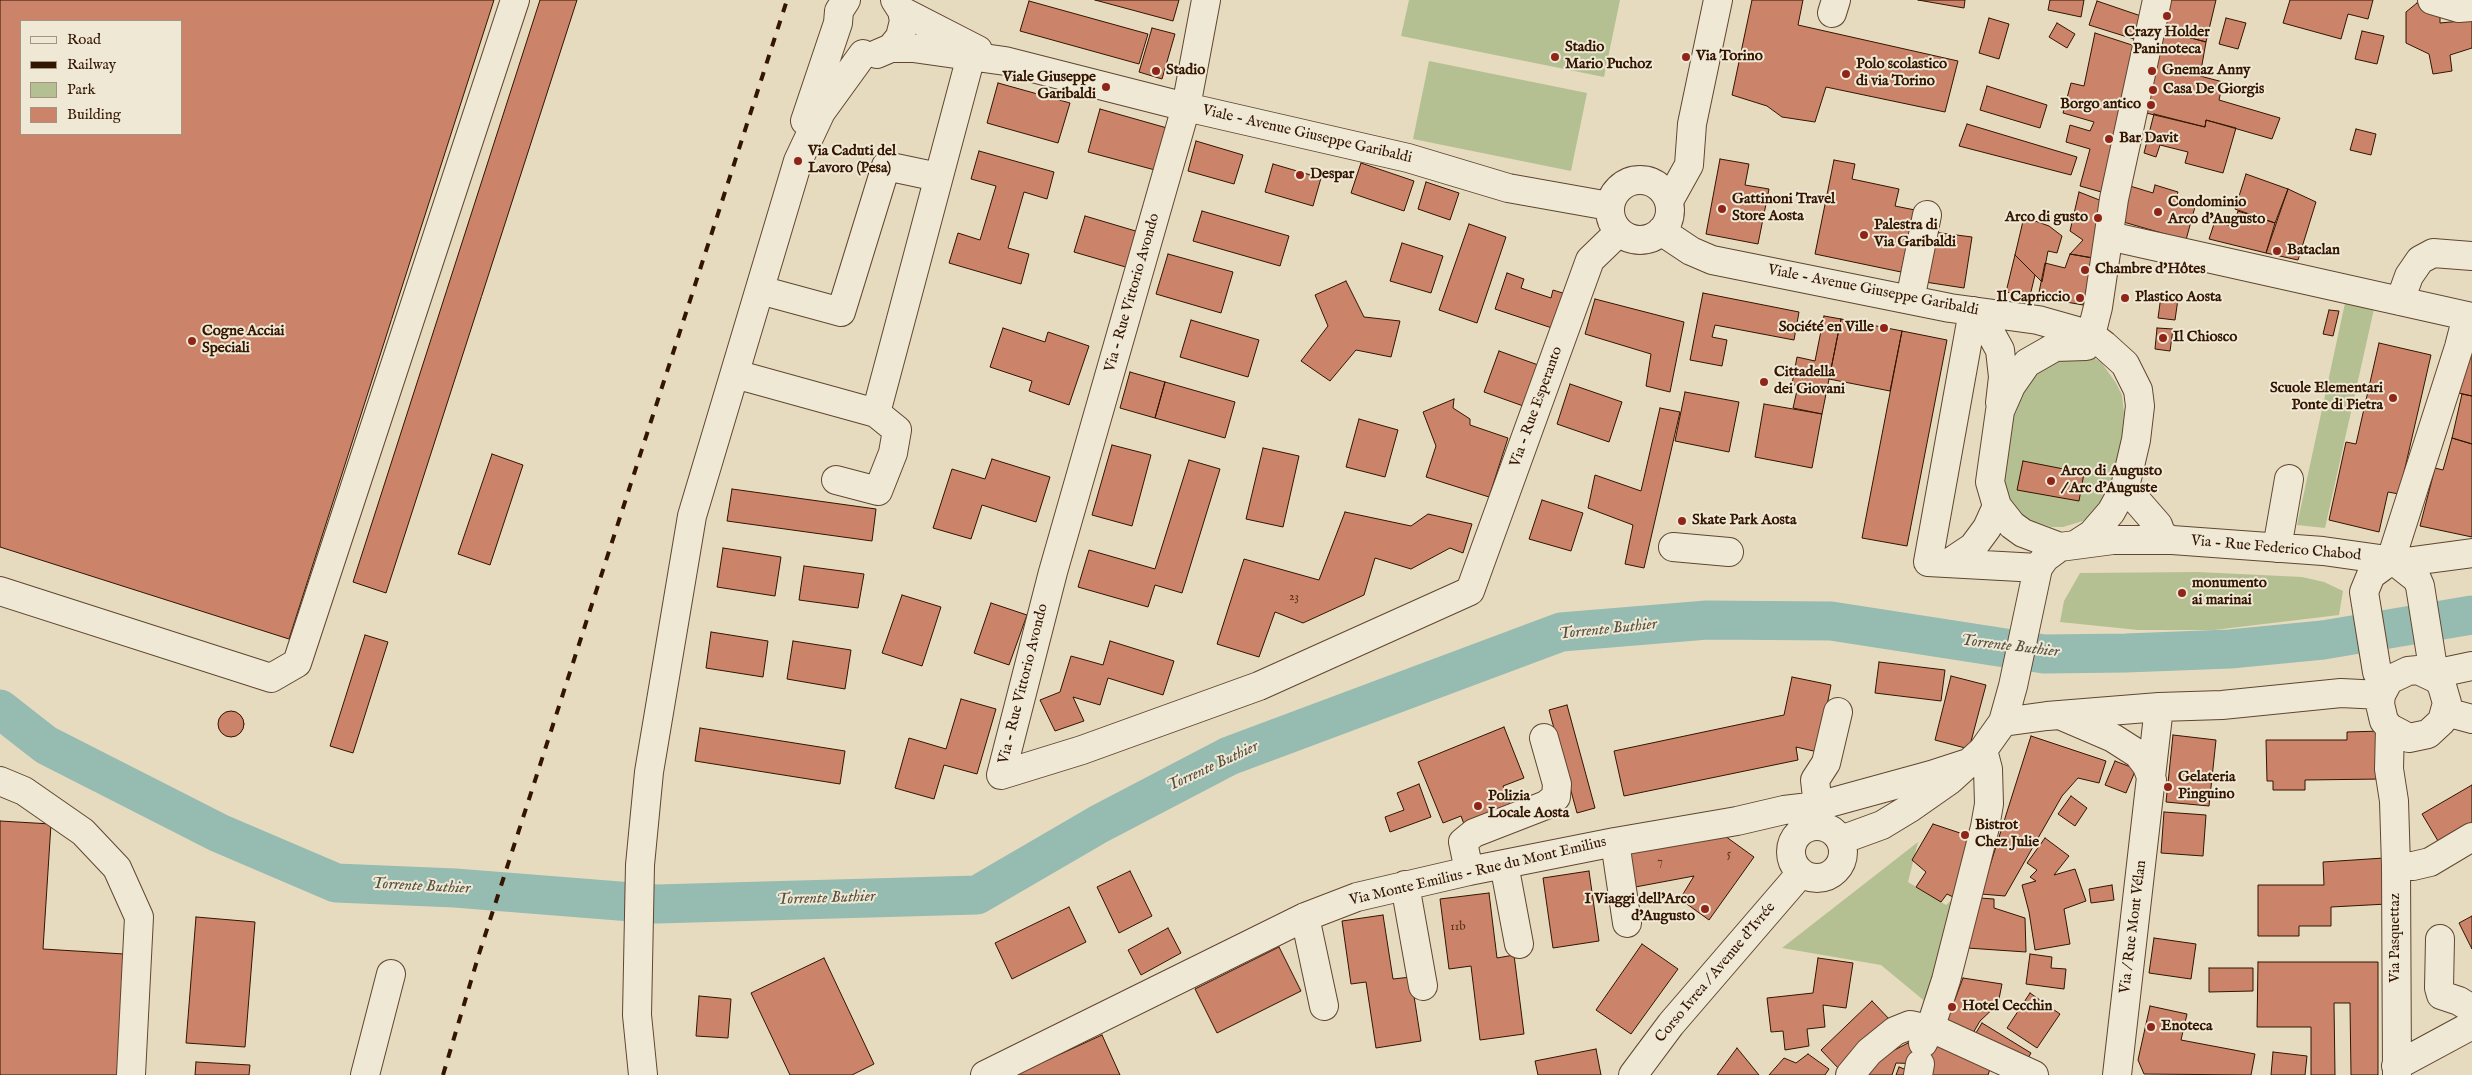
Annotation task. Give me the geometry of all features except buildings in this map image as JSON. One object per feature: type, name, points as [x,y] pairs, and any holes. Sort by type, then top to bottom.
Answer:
[{"type":"street","points":[[0,591],[271,678],[297,663],[515,0]]},
{"type":"street","points":[[1186,107],[1206,0]]},
{"type":"street","points":[[1669,201],[1658,185],[1650,180],[1628,181],[1619,187],[1612,196],[1609,206],[1611,220],[1625,237],[1640,240],[1655,236],[1661,231],[1669,217],[1669,201],[1689,165],[1692,124],[1718,0]]},
{"type":"street","points":[[2000,411],[2011,386],[2027,363],[2055,347],[2086,346],[2091,335],[2098,307],[2114,199],[2157,0]]},
{"type":"street","points":[[2432,0],[2459,8],[2472,7]]},
{"type":"street","points":[[891,48],[900,37],[904,21],[899,6]]},
{"type":"street","name":"Viale - Avenue Giuseppe Garibaldi","points":[[899,6],[969,46],[1005,61]]},
{"type":"street","points":[[643,1075],[638,1014],[640,865],[649,772],[692,516],[798,161],[821,112],[863,54],[849,47],[843,40],[842,12]]},
{"type":"street","points":[[798,161],[800,135],[842,12]]},
{"type":"street","name":"Viale - Avenue Giuseppe Garibaldi","points":[[863,54],[874,55],[891,48],[913,48],[1005,61],[1186,107],[1408,158],[1508,188],[1609,206]]},
{"type":"street","points":[[876,413],[971,56]]},
{"type":"street","name":"Via - Rue Vittorio Avondo","points":[[1186,107],[1053,572],[1001,775],[1082,750],[1259,686],[1470,591]]},
{"type":"street","points":[[1650,180],[1673,160],[1692,124]]},
{"type":"street","points":[[760,290],[841,312],[886,166],[938,177]]},
{"type":"street","points":[[1910,300],[1927,215]]},
{"type":"street","name":"Viale - Avenue Giuseppe Garibaldi","points":[[1661,231],[1691,251],[1712,260],[1910,300],[2038,320],[2091,335]]},
{"type":"street","name":"Via - Rue Esperanto","points":[[1470,591],[1590,260],[1619,232]]},
{"type":"street","points":[[2109,236],[2469,316],[2390,561],[2372,574],[2366,582],[2364,592],[2382,682],[2381,712],[2390,728],[2409,738],[2419,737],[2436,728],[2446,712],[2446,694],[2434,673],[2420,586],[2417,579],[2390,561]]},
{"type":"street","points":[[2400,301],[2409,276],[2420,260],[2433,253],[2472,256]]},
{"type":"street","points":[[1972,311],[1989,330],[2000,350],[2003,377],[1990,482],[1997,506],[2012,525],[2023,533],[2068,546]]},
{"type":"street","points":[[1938,562],[1972,311]]},
{"type":"street","points":[[1841,840],[1882,825],[1934,792],[1977,756],[2003,722],[2014,686],[2036,577],[2045,558],[2088,537],[2111,512],[2126,487],[2136,440],[2140,406],[2138,390],[2133,376],[2117,355],[2091,335]]},
{"type":"street","points":[[735,374],[876,413],[897,430],[893,453],[878,491],[836,480]]},
{"type":"street","points":[[2277,548],[2289,479]]},
{"type":"street","name":"Via - Rue Federico Chabod","points":[[2126,487],[2158,524],[2162,536],[2172,540]]},
{"type":"street","points":[[1938,562],[1972,547],[1987,528],[1997,506]]},
{"type":"street","name":"Via - Rue Federico Chabod","points":[[2068,546],[2113,540],[2172,540],[2323,551],[2390,561],[2472,553]]},
{"type":"street","points":[[1673,547],[1728,552]]},
{"type":"street","points":[[1938,562],[2036,577]]},
{"type":"street","points":[[2003,722],[2159,707],[2222,705],[2341,694],[2382,682],[2397,674],[2408,671],[2434,673],[2472,666]]},
{"type":"street","name":"Via / Rue Mont Vélan","points":[[2118,1075],[2159,707]]},
{"type":"street","points":[[1818,806],[1815,780],[1826,763],[1838,712]]},
{"type":"street","points":[[2446,712],[2472,719]]},
{"type":"street","points":[[2063,716],[2113,738],[2138,754],[2147,766],[2152,780]]},
{"type":"street","name":"Via Pasquettaz","points":[[2390,728],[2389,769],[2394,801],[2396,866],[2396,1071]]},
{"type":"street","name":"Via Pasquettaz","points":[[2394,801],[2405,766],[2419,737]]},
{"type":"street","points":[[1469,871],[1463,842],[1474,833],[1546,805],[1556,796],[1556,784],[1544,738]]},
{"type":"street","points":[[1923,1053],[1964,916],[1985,827],[1989,804],[1988,769],[1977,756]]},
{"type":"street","name":"Via Monte Emilius - Rue du Mont Emilius","points":[[989,1074],[1305,917],[1357,896],[1469,871],[1616,842],[1746,819],[1784,810],[1818,806],[1931,775],[1977,756]]},
{"type":"street","points":[[0,781],[24,791],[84,832],[117,868],[135,908],[139,917],[131,1075]]},
{"type":"street","points":[[1746,819],[1793,840]]},
{"type":"street","points":[[1812,826],[1826,827],[1841,840],[1842,861],[1834,873],[1821,878],[1807,877],[1796,869],[1790,856],[1793,840],[1800,831],[1812,826]]},
{"type":"street","points":[[2396,866],[2413,866],[2430,862],[2472,837]]},
{"type":"street","points":[[1616,842],[1627,923]]},
{"type":"street","points":[[1504,864],[1519,944]]},
{"type":"street","name":"Corso Ivrea / Avenue d'Ivrée","points":[[1633,1075],[1671,1024],[1801,872]]},
{"type":"street","points":[[1405,885],[1423,986]]},
{"type":"street","points":[[1305,917],[1324,1006]]},
{"type":"street","points":[[2440,939],[2439,988],[2441,995],[2459,1001],[2472,1009]]},
{"type":"street","points":[[365,1075],[390,974]]},
{"type":"street","points":[[1850,1075],[1869,1052],[1895,1031],[1910,1025],[1923,1053]]},
{"type":"street","points":[[2396,1071],[2472,1026]]},
{"type":"street","points":[[1923,1053],[2034,1075]]},
{"type":"green space","name":"Stadio Mario Puchoz","points":[[1409,0],[1620,0],[1604,77],[1401,36]]},
{"type":"green space","points":[[1429,61],[1587,93],[1571,171],[1413,139]]},
{"type":"green space","points":[[2345,303],[2374,309],[2325,528],[2297,525]]},
{"type":"green space","points":[[2088,354],[2101,362],[2122,395],[2124,413],[2123,432],[2113,478],[2107,493],[2095,511],[2083,521],[2063,527],[2051,527],[2023,518],[2009,506],[2003,489],[2003,468],[2017,392],[2048,358]]},
{"type":"green space","points":[[2198,572],[2302,577],[2324,582],[2343,591],[2339,615],[2214,630],[2138,630],[2060,622],[2064,601],[2080,573]]},
{"type":"green space","points":[[1918,842],[1908,882],[1946,905],[1954,898],[1939,1013],[1881,965],[1782,948]]},
{"type":"waterway","name":"Torrente Buthier","points":[[0,709],[46,745],[219,833],[336,883],[455,888],[657,904],[977,895],[1099,824],[1229,756],[1561,632],[1707,620],[1831,621],[2044,654],[2126,653],[2230,649],[2323,640],[2472,615]]},
{"type":"railway","points":[[443,1075],[479,954],[787,0]]},
{"type":"place","name":"Crazy Holder Paninoteca","points":[[2167,16]]},
{"type":"place","name":"Stadio Mario Puchoz","points":[[1555,57]]},
{"type":"place","name":"Via Torino","points":[[1686,57]]},
{"type":"place","name":"Stadio","points":[[1156,71]]},
{"type":"place","name":"Gnemaz Anny","points":[[2152,71]]},
{"type":"place","name":"Polo scolastico di via Torino","points":[[1846,74]]},
{"type":"place","name":"Viale Giuseppe Garibaldi","points":[[1106,87]]},
{"type":"place","name":"Casa De Giorgis","points":[[2153,90]]},
{"type":"place","name":"Borgo antico","points":[[2151,105]]},
{"type":"place","name":"Bar Davit","points":[[2109,139]]},
{"type":"place","name":"Via Caduti del Lavoro (Pesa)","points":[[798,161]]},
{"type":"place","name":"Despar","points":[[1300,175]]},
{"type":"place","name":"Gattinoni Travel Store Aosta","points":[[1722,209]]},
{"type":"place","name":"Condominio Arco d'Augusto","points":[[2158,212]]},
{"type":"place","name":"Arco di gusto","points":[[2098,218]]},
{"type":"place","name":"Palestra di Via Garibaldi","points":[[1864,235]]},
{"type":"place","name":"Bataclan","points":[[2277,251]]},
{"type":"place","name":"Chambre d'Hôtes","points":[[2085,270]]},
{"type":"place","name":"Il Capriccio","points":[[2080,298]]},
{"type":"place","name":"Plastico Aosta","points":[[2125,298]]},
{"type":"place","name":"Société en Ville","points":[[1884,328]]},
{"type":"place","name":"Il Chiosco","points":[[2163,338]]},
{"type":"place","name":"Cogne Acciai Speciali","points":[[192,341]]},
{"type":"place","name":"Cittadella dei Giovani","points":[[1764,382]]},
{"type":"place","name":"Scuole Elementari Ponte di Pietra","points":[[2393,398]]},
{"type":"place","name":"Arco di Augusto / Arc d'Auguste","points":[[2051,481]]},
{"type":"place","name":"Skate Park Aosta","points":[[1682,521]]},
{"type":"place","name":"monumento ai marinai","points":[[2182,593]]},
{"type":"place","name":"Gelateria Pinguino","points":[[2168,787]]},
{"type":"place","name":"Polizia Locale Aosta","points":[[1478,806]]},
{"type":"place","name":"Bistrot Chez Julie","points":[[1965,835]]},
{"type":"place","name":"I Viaggi dell'Arco d'Augusto","points":[[1705,909]]},
{"type":"place","name":"Hotel Cecchin","points":[[1952,1007]]},
{"type":"place","name":"Enoteca","points":[[2151,1027]]}]
